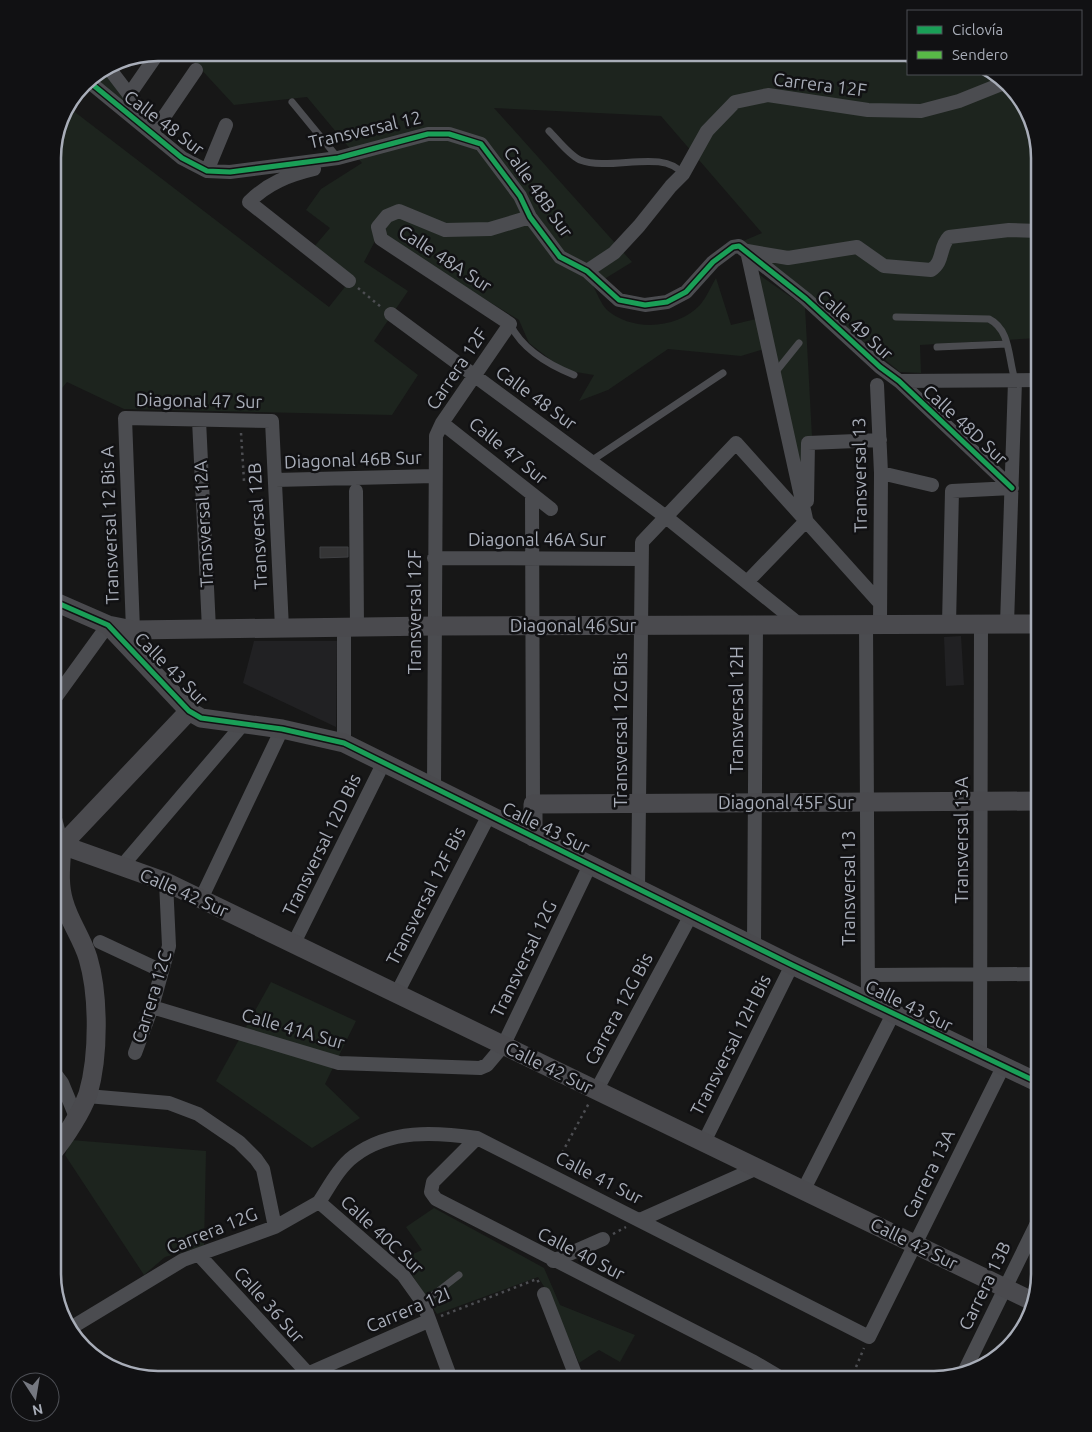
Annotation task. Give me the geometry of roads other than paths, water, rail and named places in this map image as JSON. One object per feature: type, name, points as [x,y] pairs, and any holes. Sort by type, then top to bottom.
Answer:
[{"type":"street","points":[[129,95],[152,61]]},
{"type":"street","points":[[112,73],[129,95],[153,134],[196,70]]},
{"type":"street","name":"Calle 48 Sur","points":[[94,85],[182,158],[207,171],[230,172]]},
{"type":"street","name":"Carrera 12F","points":[[587,271],[614,253],[683,174],[707,131],[736,102],[768,95],[868,110],[921,111],[959,101],[998,86]]},
{"type":"street","points":[[207,171],[226,125]]},
{"type":"street","name":"Transversal 12","points":[[230,172],[338,158],[428,134],[449,134]]},
{"type":"street","name":"Calle 48B Sur","points":[[449,134],[481,144],[520,196],[530,217],[560,257],[587,271],[619,300],[645,305],[667,302],[686,292],[713,262],[733,247],[739,246],[747,251]]},
{"type":"street","points":[[349,281],[249,202],[260,191],[279,180],[321,168],[359,152]]},
{"type":"street","name":"Calle 48A Sur","points":[[510,324],[381,239],[378,226],[387,216],[399,211],[446,230],[490,229],[530,217]]},
{"type":"street","points":[[806,521],[747,251],[788,258],[857,247],[884,266],[931,270],[940,262],[944,243],[949,237],[1009,230],[1031,231]]},
{"type":"street","name":"Calle 49 Sur","points":[[747,251],[898,381]]},
{"type":"street","name":"Calle 48 Sur","points":[[391,314],[666,517],[800,625]]},
{"type":"street","name":"Carrera 12F","points":[[436,436],[442,423],[510,324]]},
{"type":"street","points":[[898,381],[1031,380]]},
{"type":"street","name":"Calle 48D Sur","points":[[898,381],[1012,488]]},
{"type":"street","points":[[1007,624],[1015,381]]},
{"type":"street","name":"Transversal 13","points":[[868,1002],[867,802],[873,624],[879,602],[881,473],[877,385]]},
{"type":"street","name":"Diagonal 47 Sur","points":[[125,418],[272,421]]},
{"type":"street","name":"Transversal 12 Bis A","points":[[125,418],[133,630]]},
{"type":"street","name":"Transversal 12A","points":[[199,420],[210,629]]},
{"type":"street","name":"Transversal 12B","points":[[272,421],[282,628]]},
{"type":"street","name":"Calle 47 Sur","points":[[442,423],[551,509]]},
{"type":"street","name":"Transversal 12F","points":[[434,787],[434,476],[436,436]]},
{"type":"street","points":[[747,582],[806,521],[808,443],[880,440]]},
{"type":"street","points":[[666,517],[736,443],[879,602]]},
{"type":"street","points":[[881,473],[932,485]]},
{"type":"street","name":"Diagonal 46B Sur","points":[[275,480],[434,476]]},
{"type":"street","points":[[949,624],[952,491],[1012,488]]},
{"type":"street","points":[[344,743],[356,491]]},
{"type":"street","points":[[532,495],[533,837]]},
{"type":"street","name":"Transversal 12G Bis","points":[[638,889],[642,542],[666,517]]},
{"type":"street","name":"Diagonal 46A Sur","points":[[434,558],[532,560],[641,559]]},
{"type":"street","name":"Calle 43 Sur","points":[[61,604],[108,625],[189,711],[200,718],[282,728],[344,743],[792,965],[1031,1079]]},
{"type":"street","name":"Transversal 13A","points":[[980,1056],[981,624]]},
{"type":"street","name":"Diagonal 46 Sur","points":[[108,625],[133,630],[434,626],[1031,624]]},
{"type":"street","name":"Transversal 12 Bis A","points":[[61,690],[108,625]]},
{"type":"street","name":"Transversal 12H","points":[[754,946],[756,625]]},
{"type":"street","points":[[61,835],[189,711]]},
{"type":"street","points":[[122,866],[244,723]]},
{"type":"street","points":[[201,899],[282,728]]},
{"type":"street","name":"Transversal 12D Bis","points":[[293,945],[384,762]]},
{"type":"street","name":"Diagonal 45F Sur","points":[[533,804],[1031,801]]},
{"type":"street","name":"Transversal 12F Bis","points":[[396,995],[489,815]]},
{"type":"street","name":"Calle 42 Sur","points":[[61,839],[122,866],[166,882],[396,995],[1027,1299]]},
{"type":"street","name":"Transversal 12G","points":[[487,1065],[503,1046],[590,865]]},
{"type":"street","name":"Carrera 12C","points":[[135,1053],[152,1007],[169,946],[166,882]]},
{"type":"street","points":[[61,891],[64,904],[87,956],[92,976],[94,1059],[87,1096],[61,1142]]},
{"type":"street","name":"Carrera 12G Bis","points":[[596,1091],[691,915]]},
{"type":"street","points":[[100,942],[162,971]]},
{"type":"street","name":"Transversal 12H Bis","points":[[704,1142],[792,965]]},
{"type":"street","points":[[869,975],[1031,974]]},
{"type":"street","name":"Calle 41A Sur","points":[[152,1007],[339,1063],[480,1068],[487,1065]]},
{"type":"street","points":[[803,1191],[893,1014]]},
{"type":"street","name":"Carrera 13A","points":[[869,1337],[1003,1067]]},
{"type":"street","points":[[61,1082],[76,1117]]},
{"type":"street","points":[[87,1096],[169,1103],[198,1114],[239,1142],[260,1164],[267,1186],[275,1227]]},
{"type":"street","name":"Calle 41 Sur","points":[[320,1202],[332,1182],[353,1156],[381,1140],[414,1134],[442,1133],[477,1138],[869,1337]]},
{"type":"street","name":"Calle 40 Sur","points":[[477,1138],[433,1182],[431,1192],[436,1200],[754,1362],[768,1371]]},
{"type":"street","points":[[640,1220],[757,1168]]},
{"type":"street","name":"Carrera 12G","points":[[76,1325],[182,1260],[275,1227],[320,1202]]},
{"type":"street","name":"Calle 40C Sur","points":[[320,1202],[403,1275],[423,1303],[447,1371]]},
{"type":"street","name":"Carrera 13B","points":[[967,1365],[1031,1237]]},
{"type":"street","points":[[553,1261],[602,1239]]},
{"type":"street","name":"Calle 36 Sur","points":[[199,1255],[299,1371]]},
{"type":"street","points":[[544,1294],[573,1371]]},
{"type":"street","name":"Carrera 12I","points":[[320,1371],[428,1321]]},
{"type":"lane","points":[[292,102],[338,158]]},
{"type":"lane","points":[[549,131],[579,159],[601,164],[652,161],[667,163],[677,166],[683,174]]},
{"type":"lane","points":[[896,317],[989,319],[1002,328],[1015,381]]},
{"type":"lane","points":[[510,324],[515,334],[537,356],[556,368],[574,375]]},
{"type":"lane","points":[[774,375],[799,343]]},
{"type":"lane","points":[[937,347],[1007,344]]},
{"type":"lane","points":[[591,461],[723,373]]},
{"type":"lane","points":[[423,1303],[460,1276]]}]
